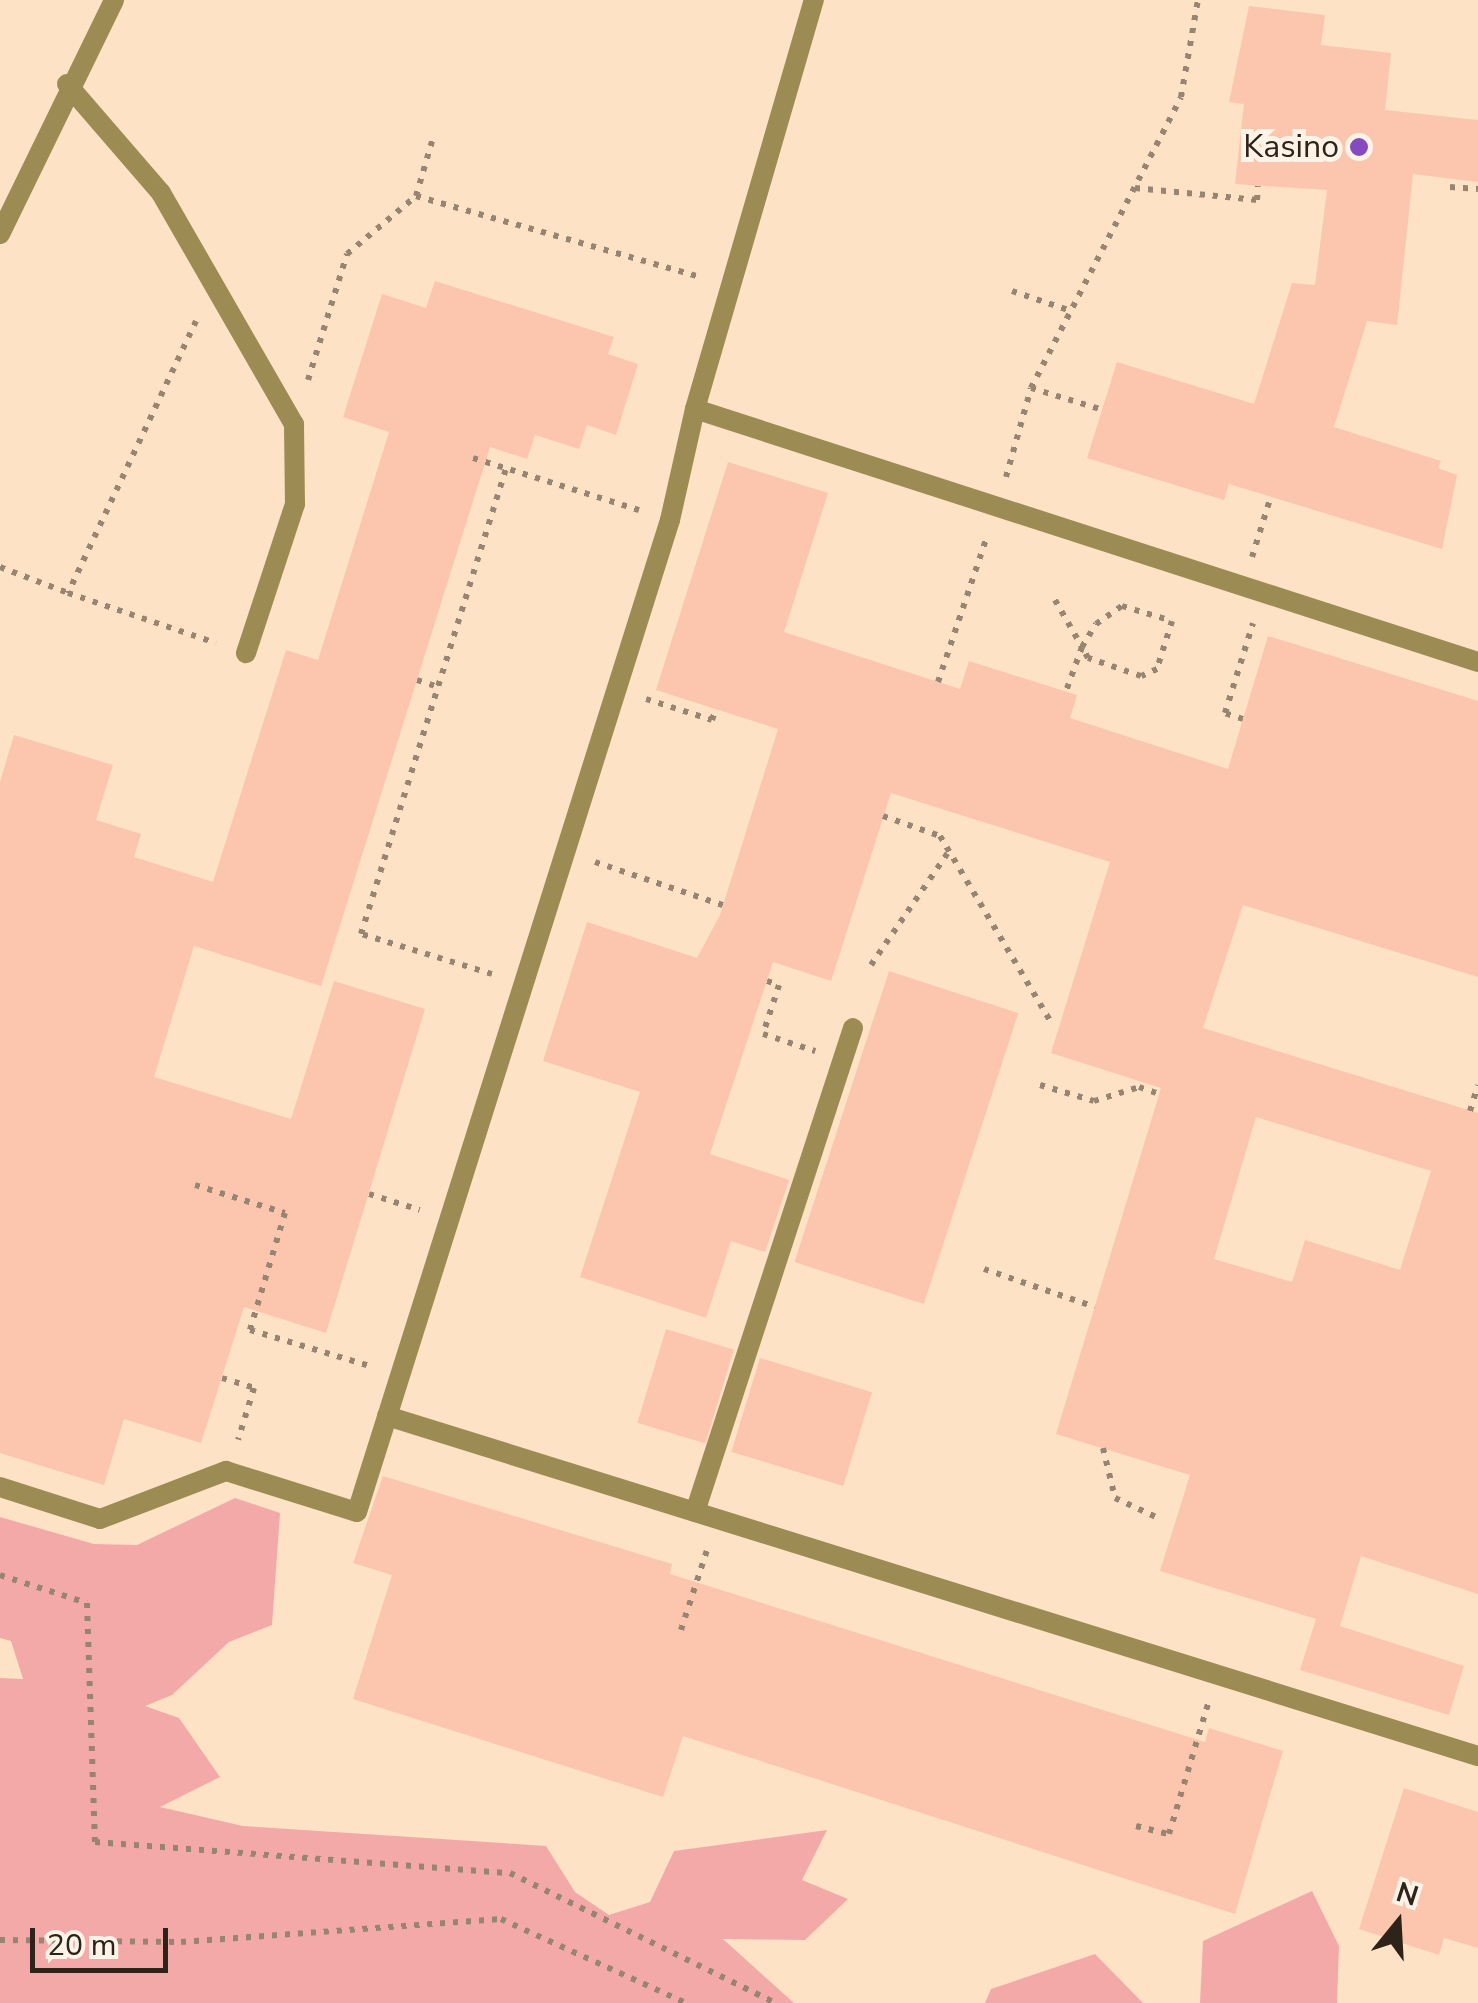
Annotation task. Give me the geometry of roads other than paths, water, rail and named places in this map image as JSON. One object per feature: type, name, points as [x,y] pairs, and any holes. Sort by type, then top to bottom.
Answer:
[{"type":"lane","points":[[0,234],[67,84],[114,0]]},
{"type":"lane","points":[[0,1487],[100,1519],[228,1472],[357,1512],[670,520],[695,409],[814,0]]},
{"type":"lane","points":[[67,84],[161,194],[216,282],[294,424],[295,504],[246,653]]},
{"type":"lane","points":[[695,409],[997,510],[1478,662]]},
{"type":"lane","points":[[695,1512],[852,1028]]},
{"type":"lane","points":[[388,1416],[1478,1756]]},
{"type":"place","name":"Kasino","points":[[1359,147]]}]
